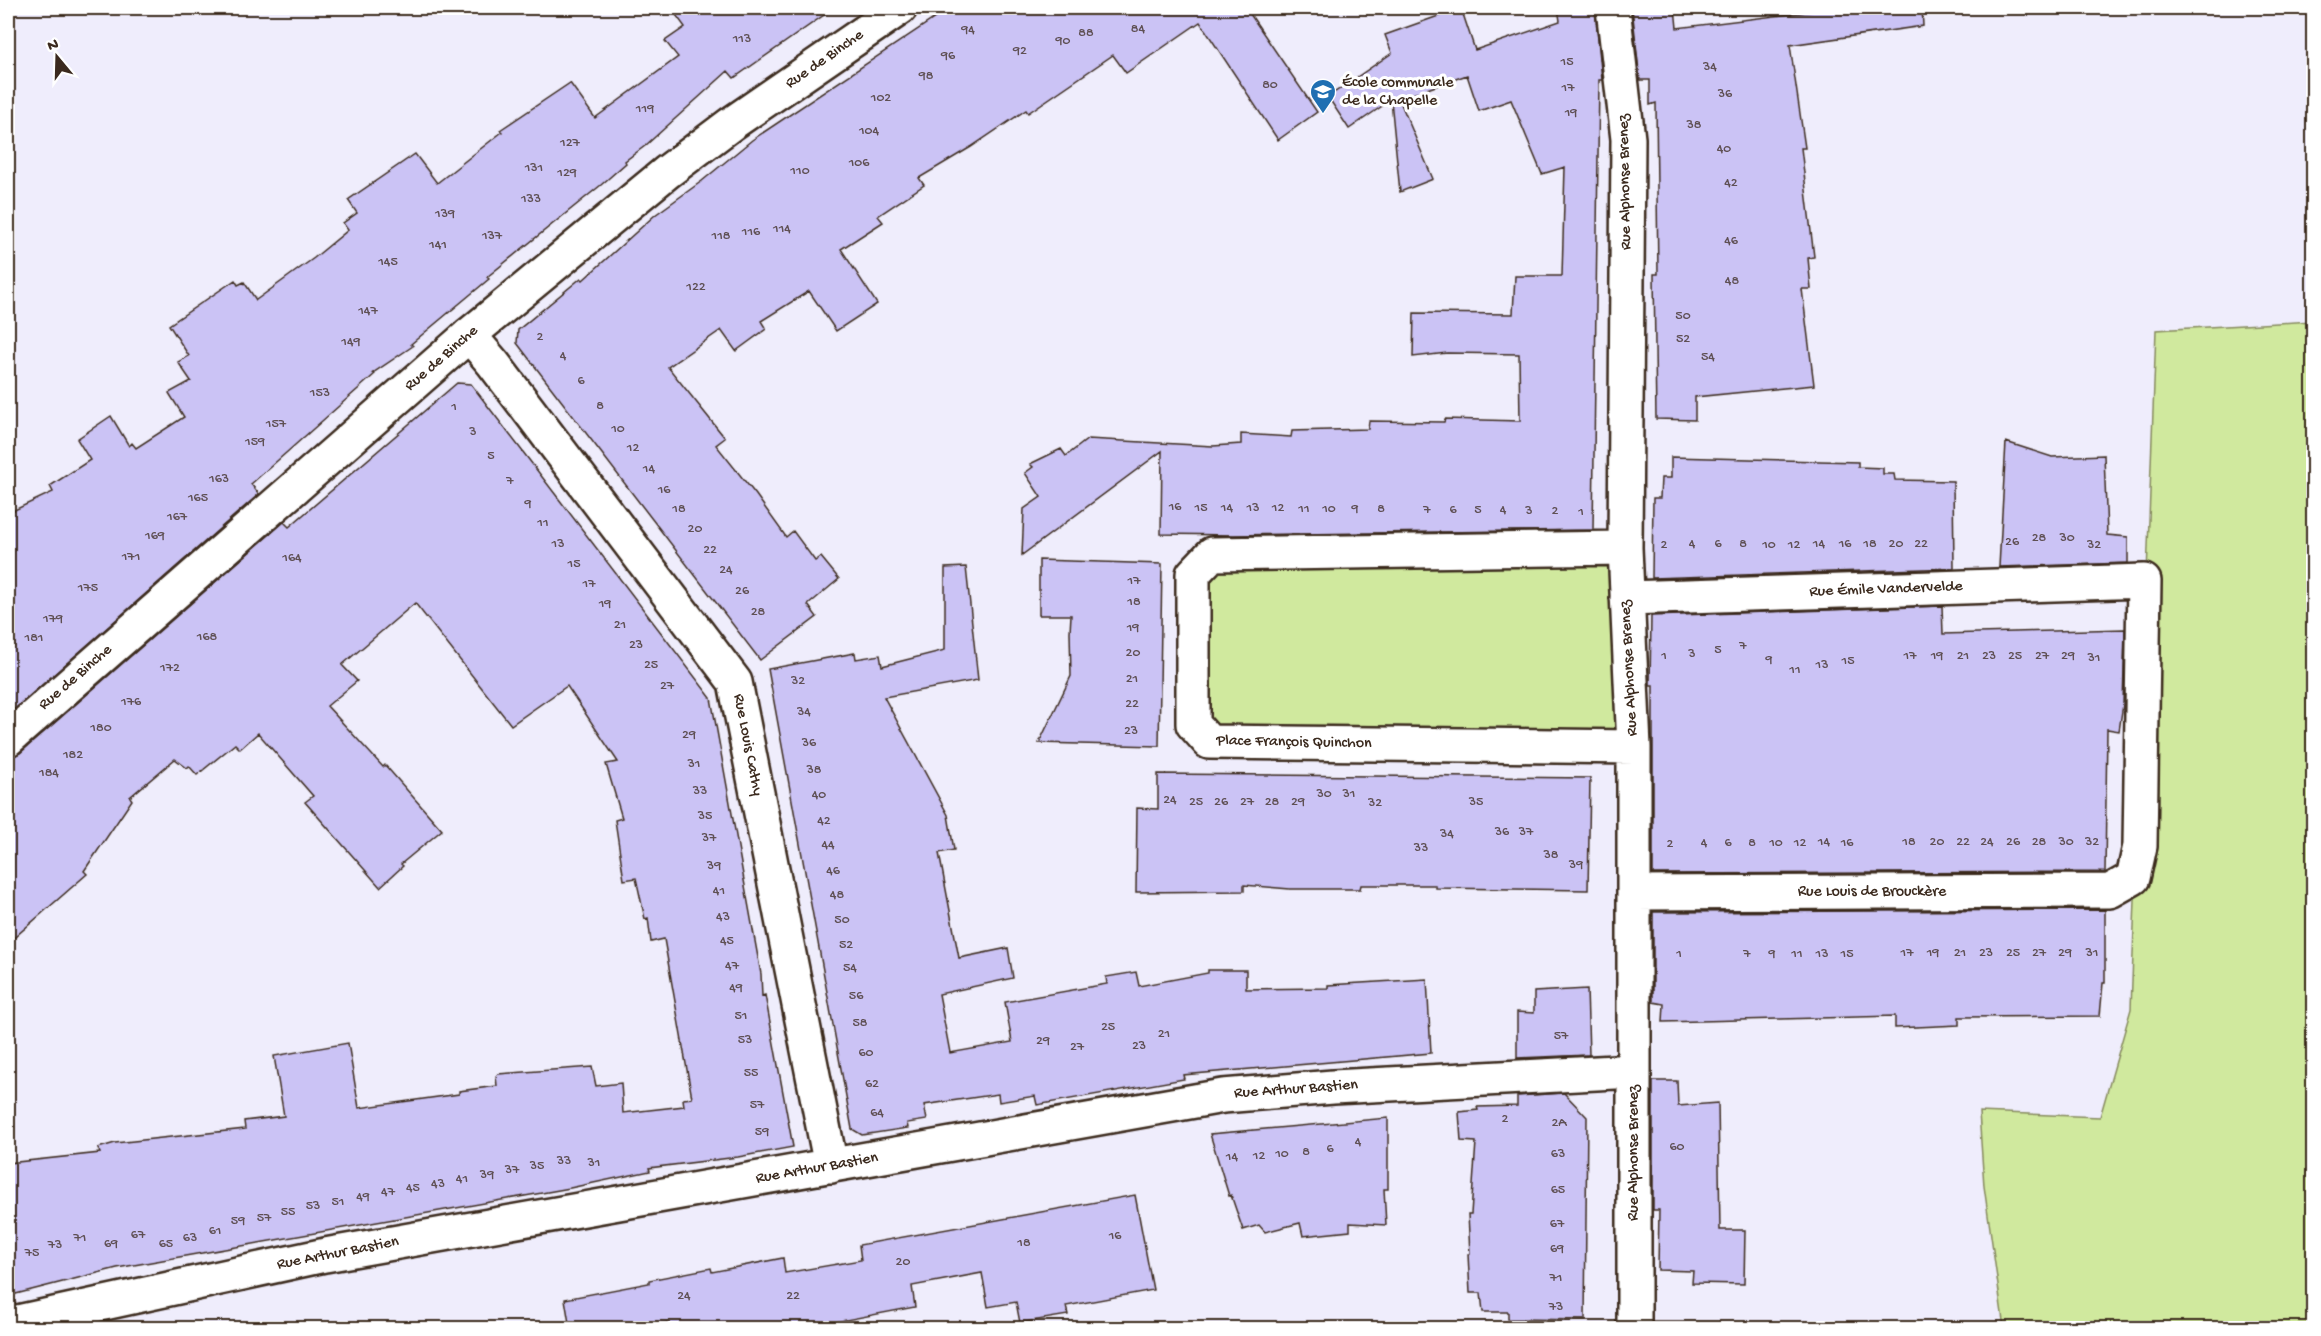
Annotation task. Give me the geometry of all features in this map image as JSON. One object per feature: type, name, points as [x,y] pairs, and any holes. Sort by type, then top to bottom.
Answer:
[{"type":"street","name":"Rue de Binche","points":[[8,739],[469,335],[667,172],[731,124],[900,8]]},
{"type":"street","name":"Rue Alphonse Brenez","points":[[1613,8],[1628,139],[1625,548],[1634,747],[1634,1329]]},
{"type":"street","name":"Rue Louis Cathy","points":[[469,335],[493,363],[735,682],[831,1166]]},
{"type":"street","name":"Place François Quinchon","points":[[1625,548],[1212,554],[1193,574],[1193,723],[1209,742],[1634,747]]},
{"type":"street","name":"Rue Émile Vandervelde","points":[[1627,598],[2144,581],[2140,846],[2133,878],[2110,891]]},
{"type":"street","name":"Rue Louis de Brouckère","points":[[1635,893],[2110,891]]},
{"type":"street","name":"Rue Arthur Bastien","points":[[8,1324],[325,1255],[1223,1096],[1333,1087],[1634,1071]]},
{"type":"green space","points":[[2313,321],[2313,1328],[2004,1328],[1984,1186],[1979,1112],[2100,1117],[2131,1009],[2156,330]]},
{"type":"green space","points":[[1625,548],[1634,747],[1209,742],[1193,724],[1212,554]]},
{"type":"building","points":[[671,8],[834,8],[734,78],[728,71],[645,146],[625,161],[626,163],[601,185],[487,277],[489,279],[411,344],[413,346],[373,373],[375,374],[251,484],[259,494],[8,715],[8,513],[53,492],[50,486],[90,460],[77,439],[111,416],[129,446],[132,443],[136,448],[184,417],[169,393],[191,381],[178,362],[189,356],[169,325],[235,280],[238,285],[244,282],[256,300],[348,230],[343,223],[357,213],[348,200],[415,154],[437,183],[502,132],[500,130],[570,83],[595,118],[678,57],[665,41],[685,27]]},
{"type":"building","points":[[950,8],[1246,8],[1317,112],[1278,140],[1200,22],[1126,73],[1113,55],[1028,113],[1026,110],[919,178],[924,185],[878,216],[883,222],[841,249],[877,304],[836,331],[809,291],[761,321],[766,329],[736,351],[721,330],[668,367],[725,438],[716,445],[786,537],[793,531],[815,561],[821,557],[839,579],[808,605],[817,617],[760,660],[517,343],[518,330],[581,278],[583,280],[655,215],[702,181],[752,140]]},
{"type":"building","points":[[1461,8],[1475,50],[1560,21],[1558,8],[1595,8],[1602,80],[1599,80],[1593,530],[1161,534],[1162,451],[1022,555],[1024,509],[1041,497],[1025,473],[1033,467],[1030,464],[1061,449],[1066,456],[1088,439],[1213,446],[1241,444],[1241,434],[1291,437],[1292,431],[1368,429],[1369,421],[1444,422],[1445,419],[1520,421],[1519,354],[1447,353],[1413,357],[1414,313],[1513,314],[1515,276],[1562,276],[1565,167],[1542,174],[1511,100],[1479,111],[1467,75],[1399,99],[1433,179],[1400,192],[1391,100],[1349,129],[1328,97],[1392,53],[1385,35]]},
{"type":"building","points":[[1632,8],[1675,8],[1677,28],[1839,8],[1922,8],[1923,26],[1790,45],[1805,148],[1801,148],[1814,257],[1808,258],[1811,289],[1802,289],[1814,385],[1695,397],[1695,420],[1656,419],[1654,274],[1658,274],[1656,103],[1650,105],[1650,80],[1640,80]]},
{"type":"building","points":[[457,383],[471,384],[711,698],[761,974],[762,996],[765,995],[793,1147],[738,1157],[649,1168],[650,1171],[570,1188],[117,1268],[8,1296],[8,1163],[100,1153],[98,1148],[115,1143],[245,1129],[244,1121],[284,1116],[274,1056],[348,1043],[359,1108],[459,1094],[459,1091],[497,1086],[496,1076],[498,1074],[592,1067],[596,1086],[621,1083],[623,1113],[684,1106],[683,1099],[692,1098],[664,939],[651,942],[648,918],[645,919],[636,878],[624,880],[615,820],[622,818],[606,764],[618,762],[567,686],[511,725],[415,603],[342,665],[357,681],[327,706],[383,767],[385,765],[442,830],[401,864],[403,866],[380,887],[305,802],[313,796],[258,733],[240,749],[235,744],[197,775],[189,766],[187,768],[175,759],[130,797],[132,800],[84,871],[87,874],[8,943],[8,757],[20,753],[284,522],[289,527]]},
{"type":"building","points":[[2006,442],[2052,457],[2104,455],[2107,535],[2128,537],[2128,563],[1999,567]]},
{"type":"building","points":[[1671,457],[1858,462],[1858,467],[1883,468],[1883,474],[1894,474],[1895,480],[1953,481],[1954,568],[1652,578],[1653,498],[1660,498],[1661,478],[1671,478]]},
{"type":"building","points":[[1039,560],[1162,564],[1159,746],[1039,743],[1071,676],[1071,615],[1039,615]]},
{"type":"building","points":[[966,567],[978,680],[884,697],[948,815],[954,850],[939,853],[959,958],[1008,948],[1013,978],[939,994],[950,1053],[1012,1042],[1005,1002],[1107,984],[1106,977],[1136,972],[1139,986],[1208,973],[1208,970],[1246,970],[1246,989],[1328,988],[1328,985],[1427,979],[1431,1053],[1183,1075],[1184,1079],[1037,1105],[1035,1096],[999,1102],[998,1094],[924,1105],[927,1120],[907,1123],[908,1128],[862,1135],[852,1129],[768,669],[855,653],[856,659],[880,655],[882,666],[945,650],[945,568]]},
{"type":"building","points":[[1942,606],[1943,634],[2125,629],[2123,704],[2119,731],[2107,729],[2105,872],[1653,874],[1651,616]]},
{"type":"building","points":[[1158,774],[1590,778],[1588,890],[1435,888],[1435,885],[1361,885],[1360,889],[1290,889],[1244,885],[1244,891],[1136,892],[1137,808],[1158,809]]},
{"type":"building","points":[[2105,910],[2105,983],[2103,983],[2100,1016],[1959,1017],[1959,1025],[1895,1028],[1895,1016],[1663,1022],[1664,1004],[1653,1002],[1653,912]]},
{"type":"building","points":[[1587,989],[1589,1055],[1517,1058],[1517,1012],[1534,1013],[1534,992]]},
{"type":"building","points":[[1653,1081],[1677,1081],[1678,1106],[1718,1103],[1720,1230],[1745,1230],[1744,1284],[1692,1283],[1693,1271],[1658,1270],[1659,1210],[1653,1210]]},
{"type":"building","points":[[1564,1093],[1587,1117],[1585,1320],[1508,1319],[1508,1312],[1483,1312],[1481,1293],[1470,1293],[1468,1254],[1470,1254],[1468,1214],[1471,1214],[1476,1142],[1461,1141],[1459,1112],[1478,1110],[1477,1107],[1517,1106],[1517,1096]]},
{"type":"building","points":[[1388,1118],[1388,1189],[1384,1189],[1386,1225],[1350,1223],[1350,1231],[1303,1236],[1300,1223],[1265,1232],[1259,1225],[1243,1230],[1231,1195],[1229,1196],[1210,1134]]},
{"type":"building","points":[[1135,1195],[1153,1290],[1066,1306],[1068,1315],[1020,1323],[1016,1302],[988,1307],[982,1273],[912,1286],[915,1307],[835,1322],[836,1329],[670,1329],[669,1322],[634,1329],[570,1329],[565,1299],[711,1268],[712,1272],[783,1258],[785,1273],[861,1260],[859,1245]]},
{"type":"place","name":"École communale de la Chapelle","points":[[1323,115]]}]
